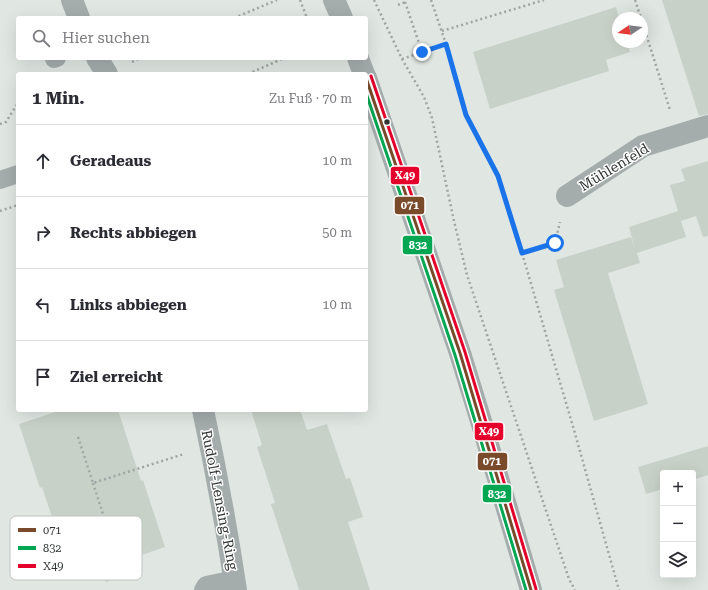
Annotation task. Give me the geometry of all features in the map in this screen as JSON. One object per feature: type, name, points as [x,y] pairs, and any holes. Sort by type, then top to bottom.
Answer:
[{"type":"street","points":[[72,0],[78,16]]},
{"type":"street","points":[[334,0],[341,16]]},
{"type":"street","points":[[98,60],[106,72]]},
{"type":"street","points":[[359,60],[363,72]]},
{"type":"street","points":[[368,84],[460,353],[531,590]]},
{"type":"street","name":"Mühlenfeld","points":[[567,196],[643,146],[708,126]]},
{"type":"street","name":"Rudolf-Lensing-Ring","points":[[203,412],[225,519],[235,584]]},
{"type":"lane","points":[[0,180],[16,175]]},
{"type":"lane","points":[[203,590],[206,585],[235,584]]},
{"type":"path","points":[[239,16],[277,0]]},
{"type":"path","points":[[300,0],[306,16]]},
{"type":"path","points":[[374,0],[402,59],[424,97],[432,118],[467,275],[569,579],[575,590]]},
{"type":"path","points":[[431,0],[446,44],[466,115],[498,176],[574,430],[618,590]]},
{"type":"path","points":[[442,32],[544,0]]},
{"type":"path","points":[[635,0],[639,12]]},
{"type":"path","points":[[398,5],[404,1],[422,52]]},
{"type":"path","points":[[648,38],[678,135]]},
{"type":"path","points":[[402,59],[446,44]]},
{"type":"path","points":[[252,72],[280,60]]},
{"type":"path","points":[[0,124],[6,122],[16,106]]},
{"type":"path","points":[[522,253],[555,243],[567,196]]},
{"type":"path","points":[[0,211],[16,206]]},
{"type":"path","points":[[78,437],[104,516]]},
{"type":"path","points":[[93,483],[211,445]]},
{"type":"building","points":[[662,0],[708,0],[708,114],[699,116]]},
{"type":"building","points":[[616,7],[617,12],[612,12],[612,48],[629,48],[630,52],[606,60],[609,71],[490,109],[473,52]]},
{"type":"building","points":[[708,161],[708,236],[703,237],[696,216],[681,221],[686,237],[637,253],[640,263],[608,273],[648,404],[594,421],[554,290],[564,287],[556,260],[631,237],[635,249],[629,227],[678,211],[670,185],[685,181],[681,169]]},
{"type":"building","points":[[55,412],[119,412],[141,481],[143,480],[165,547],[142,555],[142,516],[52,516],[42,487],[40,488],[19,424]]},
{"type":"building","points":[[252,412],[301,412],[307,430],[327,424],[346,479],[350,478],[363,517],[348,522],[370,590],[299,590],[271,504],[275,503],[257,447],[262,445]]},
{"type":"building","points":[[708,446],[708,475],[696,479],[696,470],[660,470],[660,490],[646,494],[638,467]]},
{"type":"transit line","name":"X49","points":[[371,76],[465,352],[536,589]]},
{"type":"transit line","name":"071","points":[[368,84],[460,353],[531,590]]},
{"type":"transit line","name":"832","points":[[368,99],[455,355],[526,590]]},
{"type":"route","points":[[422,52],[446,44],[466,115],[498,176],[522,253],[555,243]]}]
